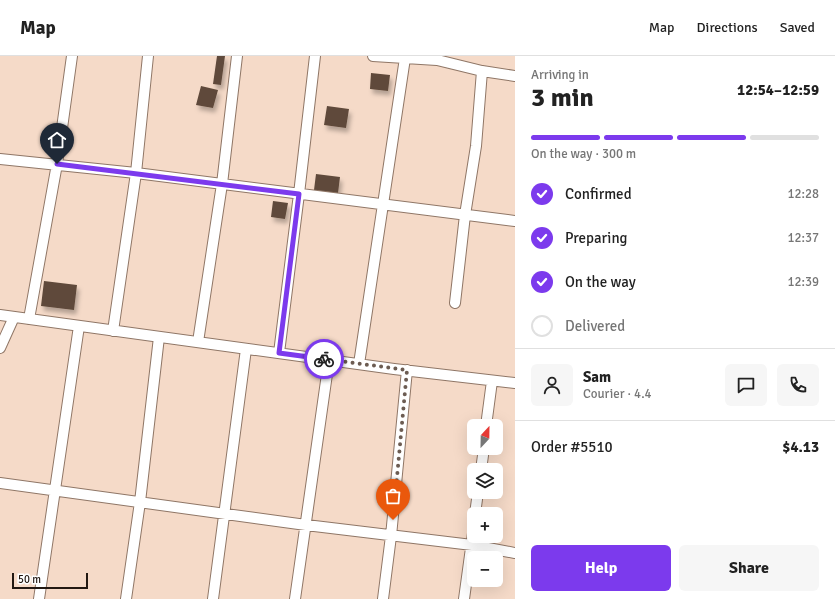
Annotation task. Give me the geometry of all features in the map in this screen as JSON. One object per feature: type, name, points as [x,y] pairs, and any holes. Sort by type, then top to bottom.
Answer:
[{"type":"street","points":[[29,319],[57,164],[72,56]]},
{"type":"street","points":[[113,331],[136,173],[148,56]]},
{"type":"street","points":[[198,342],[222,184],[237,56]]},
{"type":"street","points":[[279,353],[315,56]]},
{"type":"street","points":[[372,56],[437,58],[482,71],[515,76]]},
{"type":"street","points":[[360,364],[405,58]]},
{"type":"street","points":[[455,303],[465,215],[476,146],[482,71]]},
{"type":"street","points":[[0,158],[136,173],[515,221]]},
{"type":"street","points":[[0,315],[329,360],[515,383]]},
{"type":"street","points":[[0,348],[14,317]]},
{"type":"street","points":[[39,599],[79,326]]},
{"type":"street","points":[[126,599],[140,502],[159,337]]},
{"type":"street","points":[[213,599],[246,349]]},
{"type":"street","points":[[295,599],[329,360]]},
{"type":"street","points":[[383,599],[391,536],[407,370]]},
{"type":"street","points":[[487,419],[492,381]]},
{"type":"street","points":[[0,483],[306,525],[472,545],[515,553]]},
{"type":"street","points":[[464,599],[472,545]]},
{"type":"building","points":[[217,56],[225,56],[221,85],[213,84]]},
{"type":"building","points":[[371,73],[390,75],[388,91],[370,89]]},
{"type":"building","points":[[201,86],[218,90],[213,108],[196,105]]},
{"type":"building","points":[[327,106],[349,109],[346,128],[324,125]]},
{"type":"building","points":[[316,174],[340,177],[338,193],[314,190]]},
{"type":"building","points":[[273,201],[288,203],[285,219],[271,217]]},
{"type":"building","points":[[44,281],[77,285],[74,310],[41,306]]},
{"type":"way so far","points":[[324,359],[407,370],[393,520]]},
{"type":"route","points":[[57,164],[299,194],[279,353],[324,359]]}]
